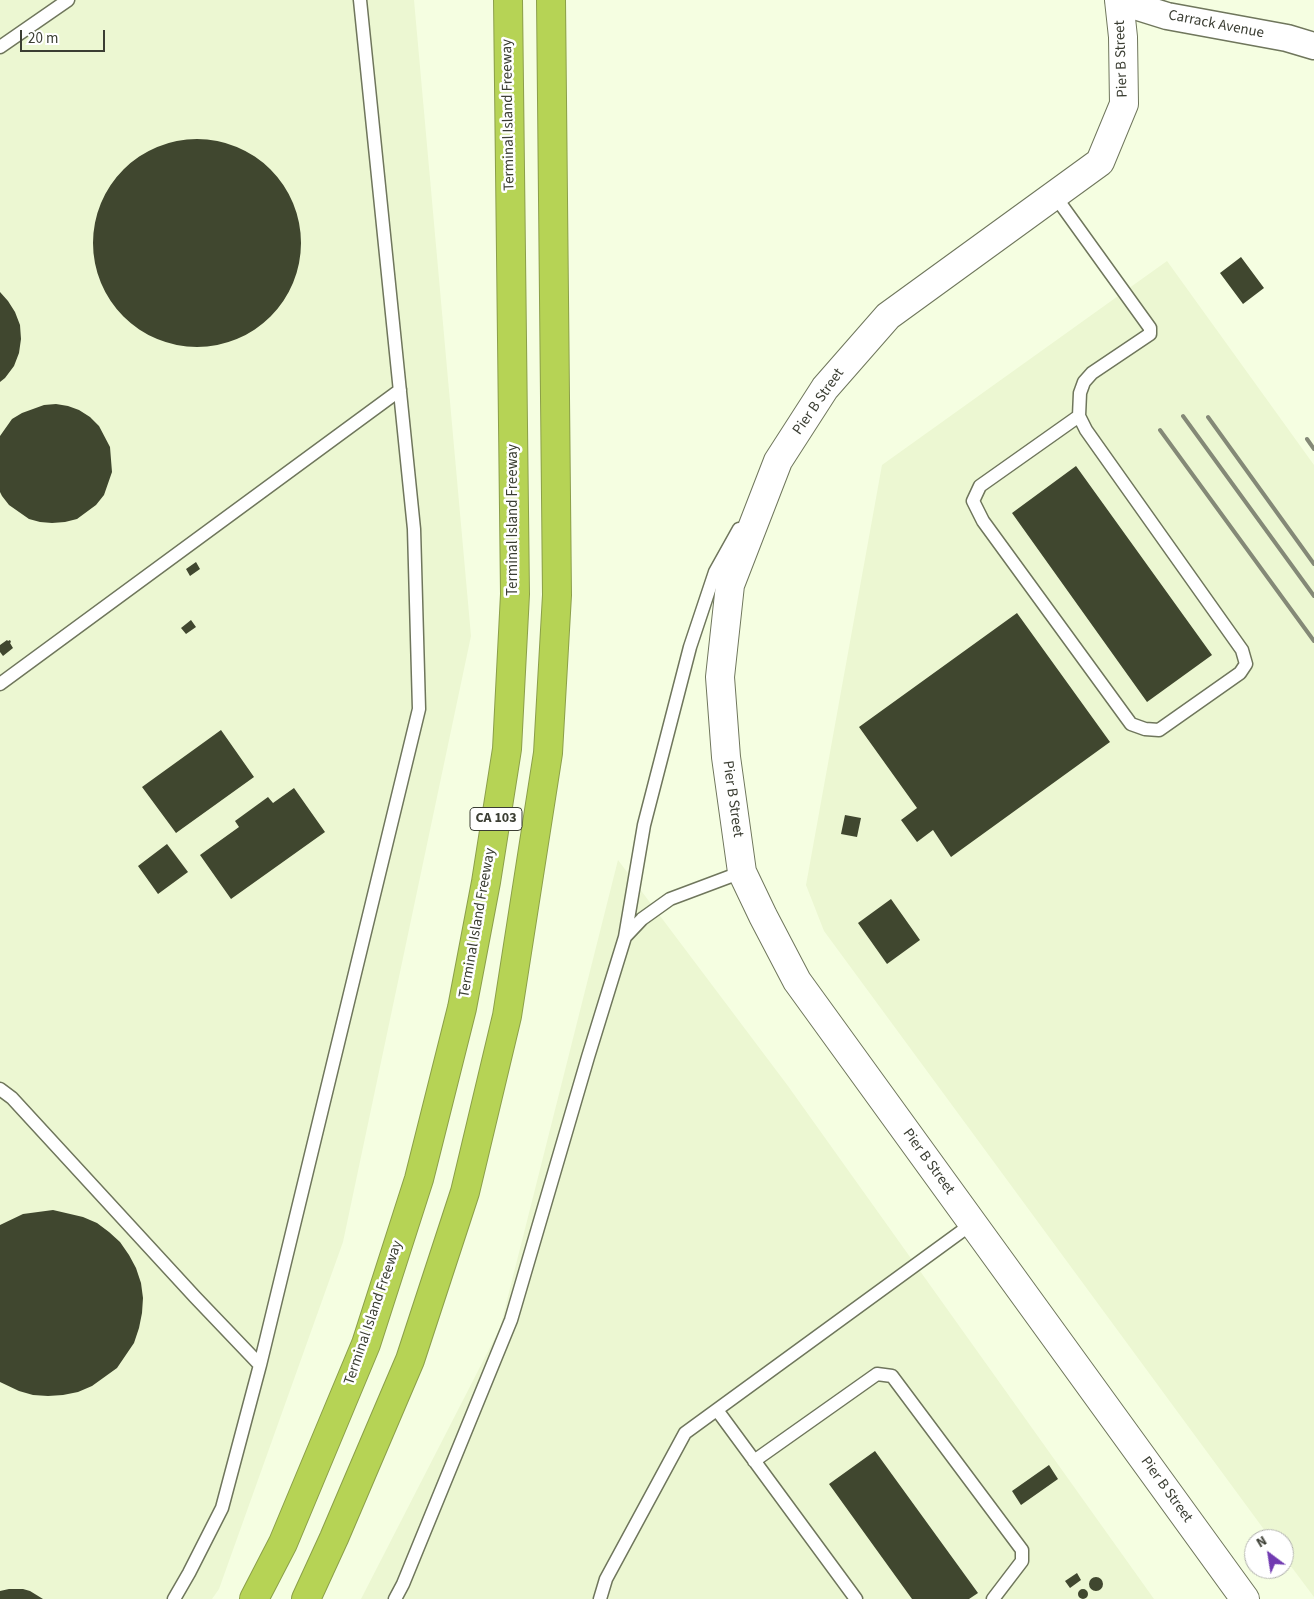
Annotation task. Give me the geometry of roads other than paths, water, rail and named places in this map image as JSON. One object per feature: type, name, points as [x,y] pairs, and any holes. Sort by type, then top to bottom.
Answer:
[{"type":"highway","name":"Terminal Island Freeway","points":[[254,1599],[283,1543],[366,1344],[419,1179],[462,1008],[486,882],[506,749],[515,594],[508,0]]},
{"type":"highway","name":"CA 103","points":[[306,1599],[338,1530],[410,1360],[465,1192],[507,1016],[548,753],[557,595],[551,0]]},
{"type":"street","name":"Carrack Avenue","points":[[1119,0],[1167,16],[1287,38],[1314,46]]},
{"type":"street","name":"Pier B Street","points":[[1119,0],[1123,37],[1124,104],[1100,162],[888,316],[825,388],[778,461],[730,585],[720,677],[726,757],[742,872],[797,981],[1245,1599]]},
{"type":"lane","points":[[0,47],[68,0]]},
{"type":"lane","points":[[174,1599],[190,1573],[222,1508],[260,1365],[418,709],[414,529],[360,0]]},
{"type":"lane","points":[[1055,196],[1150,328],[1150,334],[1092,373],[1084,382],[1080,393],[1079,416],[1086,430],[1242,650],[1246,664],[1240,673],[1159,730],[1145,729],[1131,724],[983,521],[973,501],[980,486],[1079,416]]},
{"type":"lane","points":[[0,684],[400,390]]},
{"type":"lane","points":[[395,1599],[403,1584],[511,1320],[582,1076],[626,937],[644,826],[690,647],[715,572],[778,461]]},
{"type":"lane","points":[[626,937],[642,919],[670,899],[742,872]]},
{"type":"lane","points":[[0,1089],[12,1098],[260,1365]]},
{"type":"lane","points":[[600,1599],[606,1579],[686,1433],[973,1223]]},
{"type":"lane","points":[[754,1461],[877,1374],[892,1376],[1022,1550],[1022,1561],[993,1599]]},
{"type":"lane","points":[[717,1410],[856,1599]]},
{"type":"railway","points":[[1183,416],[1314,596]]},
{"type":"railway","points":[[1208,417],[1314,564]]},
{"type":"railway","points":[[1160,430],[1314,641]]},
{"type":"railway","points":[[1307,439],[1314,449]]}]
